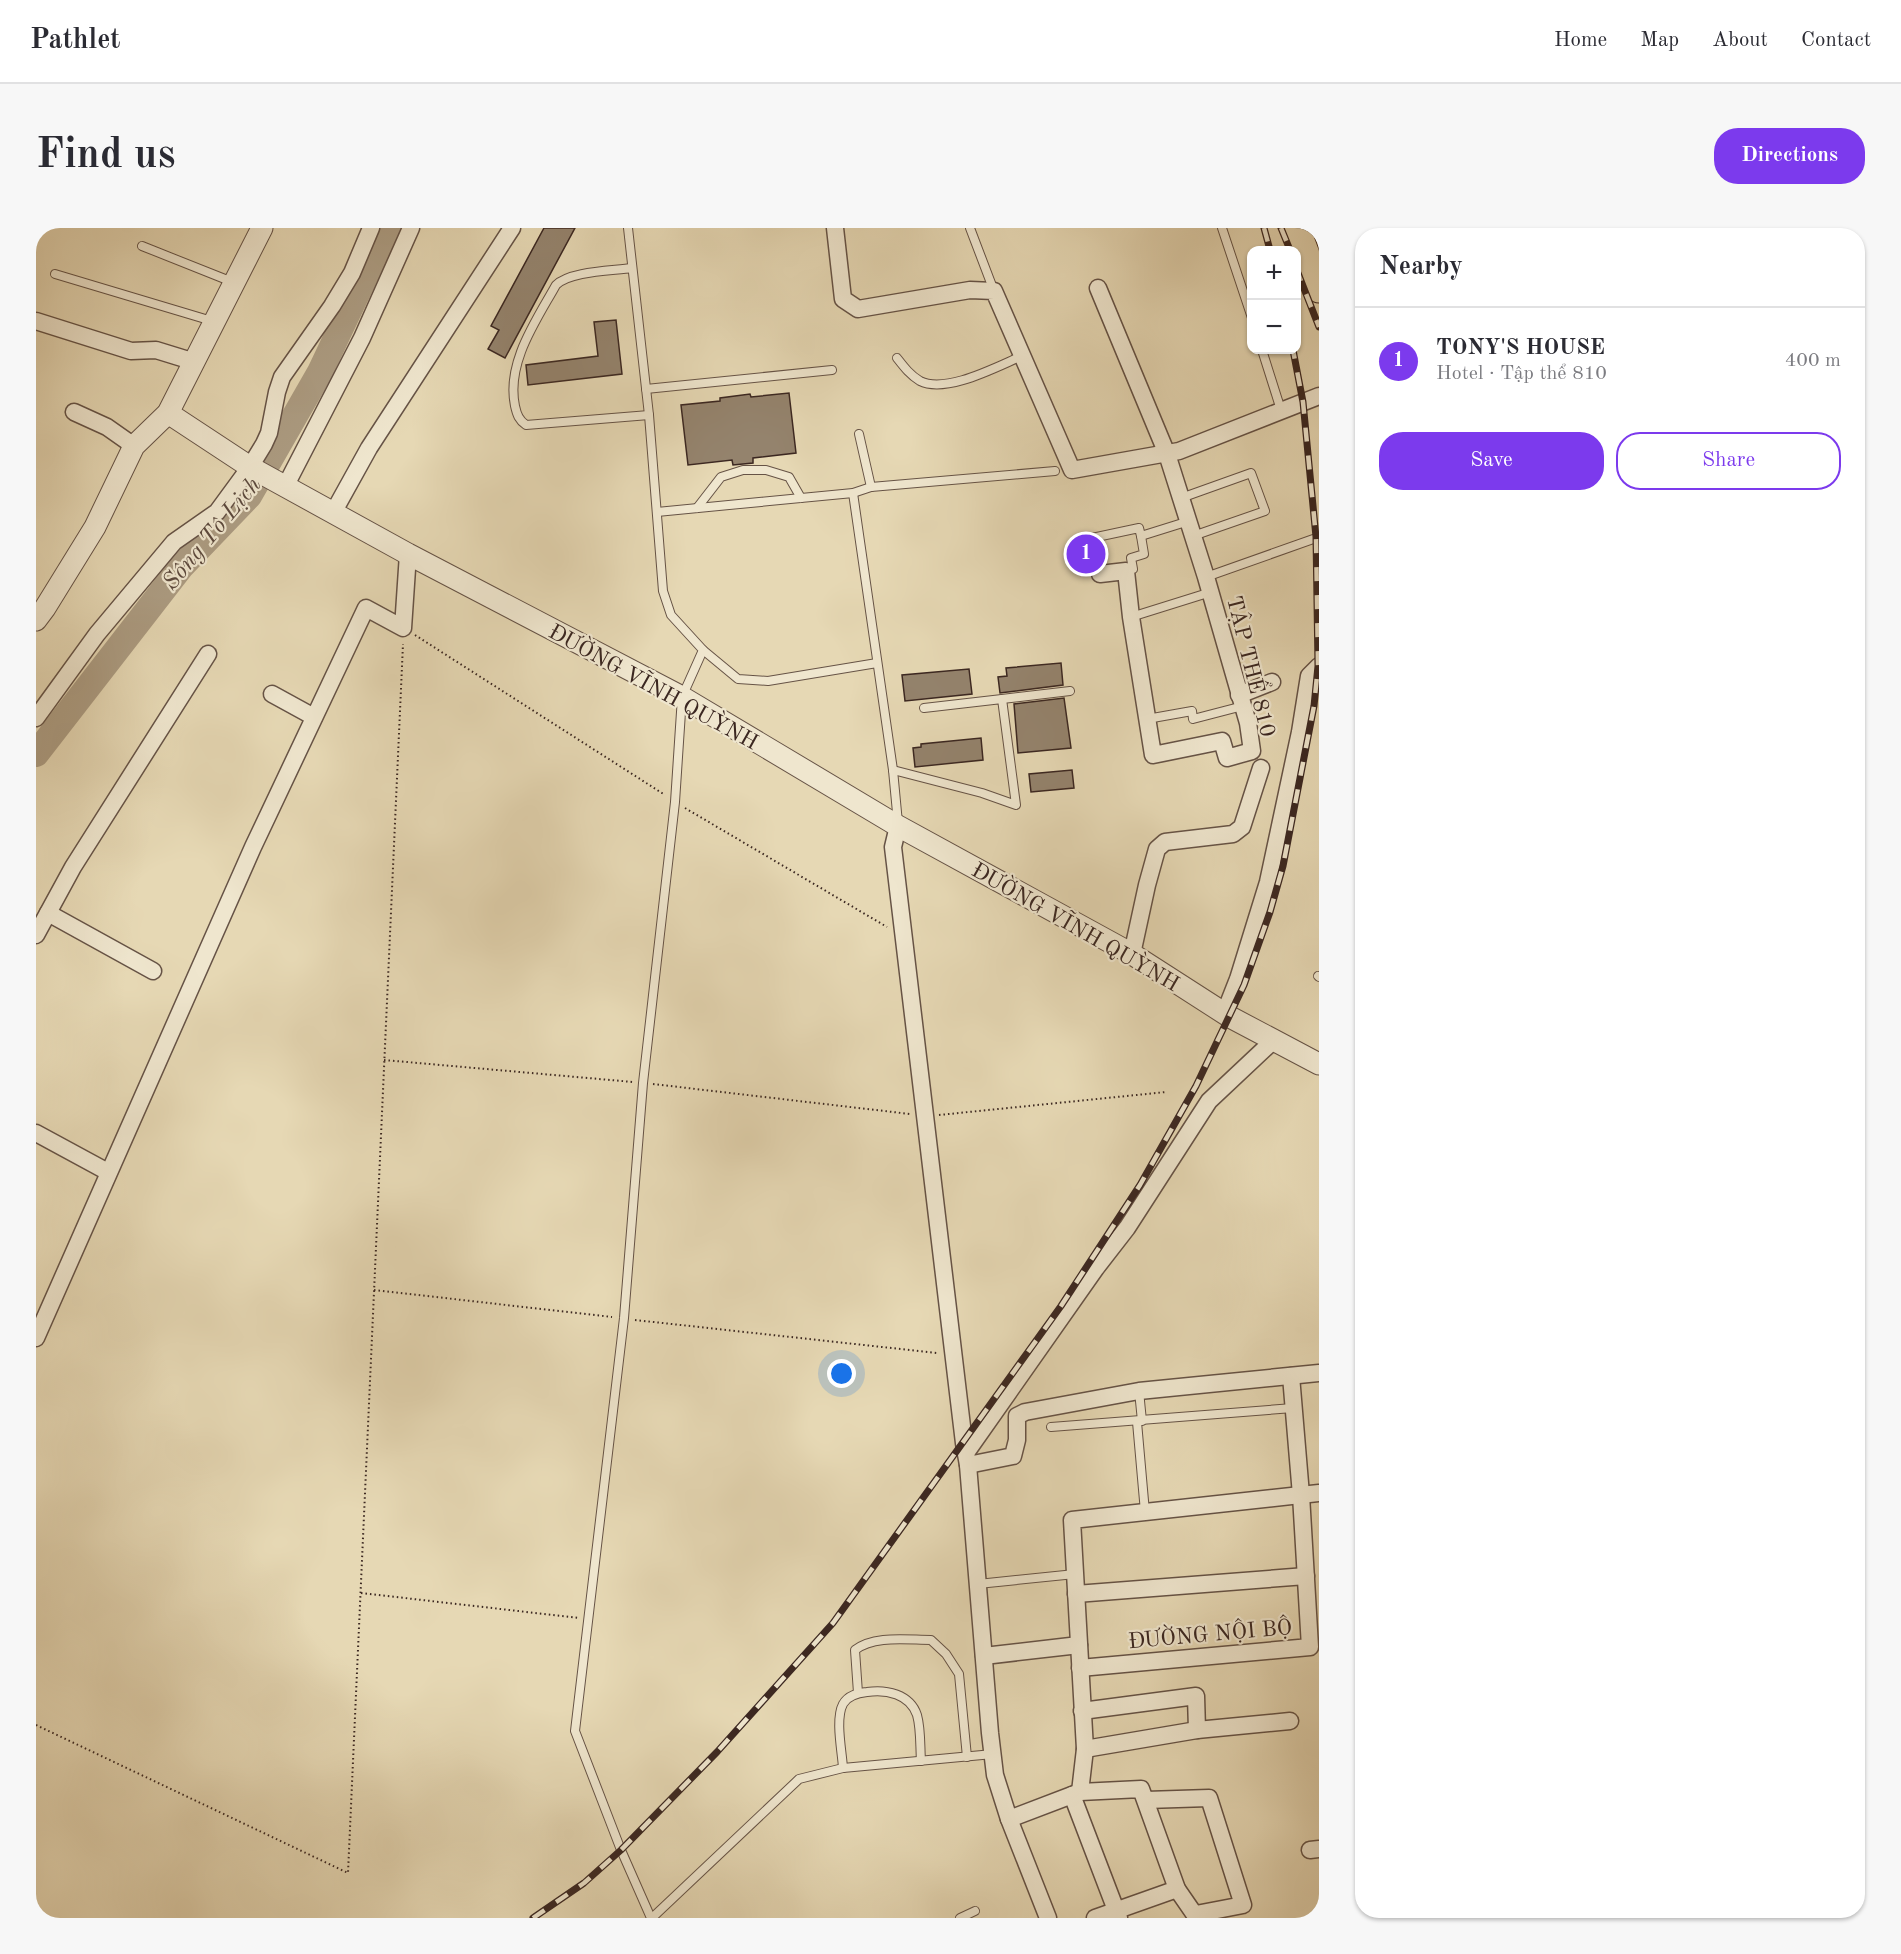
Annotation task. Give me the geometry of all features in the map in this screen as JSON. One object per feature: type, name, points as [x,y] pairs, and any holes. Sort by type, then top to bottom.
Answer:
[{"type":"highway","points":[[1296,228],[1319,290]]},
{"type":"street","points":[[36,620],[95,527],[134,446],[168,413],[262,228]]},
{"type":"street","points":[[36,718],[97,634],[174,542],[217,512],[253,469],[269,433],[282,377],[332,306],[352,273],[372,228]]},
{"type":"street","points":[[281,485],[362,338],[411,228]]},
{"type":"street","points":[[333,513],[369,448],[512,228]]},
{"type":"street","points":[[835,228],[843,299],[858,309],[970,290],[994,291],[1072,470],[1179,451],[1319,396],[1319,401]]},
{"type":"street","name":"TẬP THỂ 810","points":[[1098,288],[1167,454],[1208,584],[1241,701],[1252,751],[1227,758],[1222,741],[1153,755],[1126,571]]},
{"type":"street","points":[[36,321],[131,351],[156,350],[195,362]]},
{"type":"street","points":[[74,412],[107,427],[134,446]]},
{"type":"street","name":"ĐƯỜNG VĨNH QUỲNH","points":[[168,413],[281,485],[682,697],[898,826],[1132,954],[1230,1017],[1319,1064]]},
{"type":"street","points":[[36,1338],[253,847],[366,608],[404,628],[408,554]]},
{"type":"street","points":[[1100,574],[1126,571]]},
{"type":"street","points":[[36,935],[73,867],[208,654]]},
{"type":"street","points":[[1225,1012],[1238,979],[1268,882],[1300,732],[1309,676],[1319,666]]},
{"type":"street","points":[[1241,701],[1272,682]]},
{"type":"street","points":[[272,694],[314,717]]},
{"type":"street","points":[[1132,954],[1157,849],[1165,842],[1233,834],[1242,827],[1261,768]]},
{"type":"street","points":[[898,826],[894,847],[967,1459],[993,1755],[996,1775],[1010,1819],[1048,1918]]},
{"type":"street","points":[[48,913],[153,971]]},
{"type":"street","points":[[967,1459],[1096,1268],[1126,1228],[1209,1101],[1275,1039]]},
{"type":"street","points":[[36,1133],[108,1172]]},
{"type":"street","points":[[967,1459],[1013,1456],[1017,1440],[1017,1416],[1020,1413],[1139,1391],[1319,1373]]},
{"type":"street","name":"ĐƯỜNG NỘI BỘ","points":[[1080,1668],[1310,1647],[1291,1376]]},
{"type":"street","points":[[1118,1914],[1076,1794],[1085,1749],[1072,1520],[1319,1493]]},
{"type":"street","points":[[1076,1594],[1306,1576]]},
{"type":"street","points":[[984,1656],[1079,1645]]},
{"type":"street","points":[[1082,1711],[1196,1696],[1197,1730]]},
{"type":"street","points":[[1085,1749],[1197,1730],[1290,1721]]},
{"type":"street","points":[[1010,1819],[1076,1794],[1142,1789],[1177,1889],[1196,1916],[1243,1905],[1209,1798],[1146,1800]]},
{"type":"street","points":[[1095,1918],[1118,1914],[1177,1889]]},
{"type":"lane","points":[[628,228],[649,415],[663,591],[670,615],[702,650],[738,679],[768,681],[877,663]]},
{"type":"lane","points":[[970,228],[994,291]]},
{"type":"lane","points":[[1222,228],[1247,306]]},
{"type":"lane","points":[[142,246],[235,284]]},
{"type":"lane","points":[[632,268],[571,276],[556,285],[525,343],[517,364],[513,387],[514,403],[518,418],[526,425],[649,415]]},
{"type":"lane","points":[[55,274],[216,322]]},
{"type":"lane","points":[[1263,354],[1281,410]]},
{"type":"lane","points":[[897,358],[918,380],[936,386],[982,373],[1022,356]]},
{"type":"lane","points":[[646,389],[832,370]]},
{"type":"lane","points":[[859,434],[871,487]]},
{"type":"lane","points":[[697,508],[721,477],[743,470],[766,470],[789,477],[801,498]]},
{"type":"lane","points":[[657,512],[853,493],[871,487],[1055,471]]},
{"type":"lane","points":[[1141,536],[1191,529],[1265,511],[1251,473],[1181,498]]},
{"type":"lane","points":[[853,493],[893,770],[898,826]]},
{"type":"lane","points":[[1092,538],[1139,528],[1144,554],[1131,558],[1133,569],[1126,571]]},
{"type":"lane","points":[[1131,617],[1319,537]]},
{"type":"lane","points":[[702,650],[682,697],[675,802],[644,1083],[624,1318],[575,1731],[621,1850],[651,1918],[799,1779],[843,1768],[993,1755]]},
{"type":"lane","points":[[924,708],[1071,691]]},
{"type":"lane","points":[[893,770],[982,793],[1016,806],[1002,699]]},
{"type":"lane","points":[[1147,719],[1192,711],[1193,719],[1241,701]]},
{"type":"lane","points":[[1139,1391],[1145,1512]]},
{"type":"lane","points":[[1051,1427],[1293,1408]]},
{"type":"lane","points":[[978,1584],[1075,1574]]},
{"type":"lane","points":[[858,1693],[855,1650],[860,1646],[876,1641],[931,1640],[946,1654],[959,1674],[967,1757]]},
{"type":"lane","points":[[843,1768],[840,1717],[843,1705],[848,1698],[858,1693],[889,1691],[898,1694],[912,1706],[917,1714],[921,1761]]},
{"type":"lane","points":[[960,1918],[975,1911]]},
{"type":"path","points":[[404,628],[675,802],[904,937]]},
{"type":"path","points":[[36,1725],[348,1873],[404,628]]},
{"type":"path","points":[[925,1116],[1166,1092]]},
{"type":"path","points":[[374,1290],[954,1355]]},
{"type":"path","points":[[361,1593],[556,1614],[588,1620]]},
{"type":"building","points":[[544,228],[575,228],[505,358],[488,349],[499,330],[491,326]]},
{"type":"building","points":[[616,320],[622,374],[528,385],[526,365],[598,356],[594,322]]},
{"type":"building","points":[[789,393],[796,453],[753,458],[753,463],[733,465],[732,460],[688,465],[681,405],[720,401],[720,398],[750,394],[751,397]]},
{"type":"building","points":[[1061,663],[1063,685],[1000,693],[998,677],[1007,676],[1006,668]]},
{"type":"building","points":[[969,669],[972,694],[905,701],[902,675]]},
{"type":"building","points":[[1064,698],[1071,748],[1018,753],[1014,704]]},
{"type":"building","points":[[981,738],[983,760],[915,767],[913,748],[921,747],[921,744]]},
{"type":"building","points":[[1072,770],[1074,788],[1031,792],[1029,774]]},
{"type":"waterway","name":"Sông Tô Lịch","points":[[36,754],[181,567],[249,496],[320,372],[388,228]]},
{"type":"railway","points":[[1264,228],[1269,246]]},
{"type":"railway","points":[[1281,228],[1288,246]]},
{"type":"railway","points":[[1301,281],[1319,327]]},
{"type":"railway","points":[[533,1918],[584,1883],[621,1850],[717,1752],[833,1623],[1061,1306],[1140,1185],[1196,1086],[1244,985],[1270,912],[1283,866],[1314,706],[1318,666],[1316,537],[1303,402],[1294,354]]},
{"type":"place","name":"TONY'S HOUSE","points":[[1086,554]]}]
